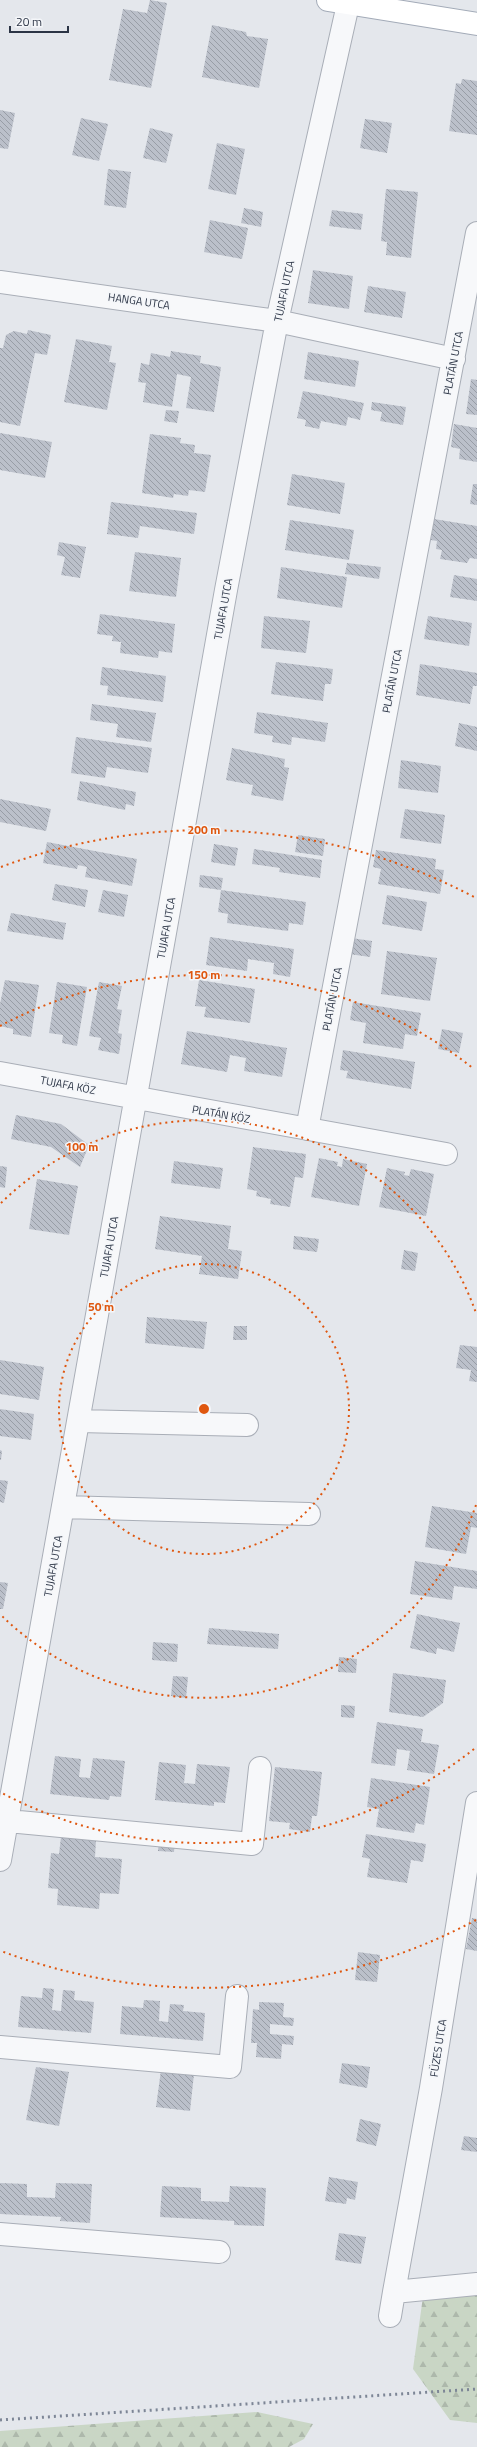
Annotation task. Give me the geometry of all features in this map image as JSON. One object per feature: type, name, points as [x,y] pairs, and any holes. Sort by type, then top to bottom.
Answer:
[{"type":"main road","points":[[342,1],[477,24]]},
{"type":"street","name":"TUJAFA UTCA","points":[[0,1860],[228,582],[277,321],[342,1]]},
{"type":"street","name":"PLATÁN UTCA","points":[[307,1129],[477,233]]},
{"type":"street","name":"HANGA UTCA","points":[[0,282],[277,321],[454,359]]},
{"type":"street","name":"TUJAFA KÖZ","points":[[0,1072],[135,1098]]},
{"type":"street","name":"PLATÁN KÖZ","points":[[135,1098],[446,1154]]},
{"type":"street","points":[[79,1421],[246,1425]]},
{"type":"street","points":[[64,1508],[309,1514]]},
{"type":"street","points":[[8,1821],[252,1844],[260,1768]]},
{"type":"street","name":"FÜZES UTCA","points":[[390,2316],[431,2088],[477,1803]]},
{"type":"street","points":[[0,2047],[230,2067],[237,1996]]},
{"type":"street","points":[[0,2234],[220,2252]]},
{"type":"street","points":[[394,2292],[477,2284]]},
{"type":"green space","points":[[477,2280],[477,2423],[450,2420],[413,2369],[425,2282]]},
{"type":"green space","points":[[257,2412],[313,2424],[304,2439],[289,2447],[0,2447],[0,2431]]},
{"type":"building","points":[[150,0],[167,3],[151,88],[109,80],[123,9],[147,13]]},
{"type":"building","points":[[212,25],[246,32],[247,36],[268,39],[259,88],[202,77]]},
{"type":"building","points":[[462,79],[477,81],[477,135],[449,131],[456,83],[461,84]]},
{"type":"building","points":[[0,110],[15,113],[8,149],[0,148]]},
{"type":"building","points":[[81,118],[108,124],[99,161],[72,155]]},
{"type":"building","points":[[365,119],[392,123],[387,153],[360,148]]},
{"type":"building","points":[[150,128],[173,134],[166,163],[143,158]]},
{"type":"building","points":[[217,143],[245,149],[236,195],[208,189]]},
{"type":"building","points":[[108,169],[131,172],[126,208],[104,205]]},
{"type":"building","points":[[386,189],[418,192],[411,258],[386,255],[387,242],[381,241]]},
{"type":"building","points":[[244,208],[263,212],[261,227],[241,223]]},
{"type":"building","points":[[332,210],[363,214],[361,230],[329,226]]},
{"type":"building","points":[[210,220],[248,228],[242,259],[204,252]]},
{"type":"building","points":[[313,270],[353,276],[349,309],[308,303]]},
{"type":"building","points":[[368,286],[406,292],[402,318],[364,312]]},
{"type":"building","points":[[28,330],[51,335],[47,355],[35,353],[20,426],[0,422],[0,348],[3,348],[6,335],[14,331],[27,334]]},
{"type":"building","points":[[76,339],[112,346],[109,362],[116,363],[107,410],[64,402]]},
{"type":"building","points":[[171,351],[201,356],[200,363],[221,367],[214,412],[186,408],[191,377],[177,374],[172,407],[143,402],[146,383],[138,382],[141,363],[149,365],[151,353],[170,357]]},
{"type":"building","points":[[308,352],[359,361],[355,387],[304,379]]},
{"type":"building","points":[[471,379],[477,380],[477,415],[466,414]]},
{"type":"building","points":[[303,391],[364,403],[360,420],[348,417],[346,426],[321,421],[319,429],[305,426],[306,420],[297,418]]},
{"type":"building","points":[[372,402],[406,407],[403,425],[380,421],[382,412],[371,410]]},
{"type":"building","points":[[166,410],[179,411],[177,423],[164,421]]},
{"type":"building","points":[[454,424],[477,428],[477,462],[459,459],[460,449],[451,447]]},
{"type":"building","points":[[0,433],[52,442],[45,478],[0,470]]},
{"type":"building","points":[[150,434],[181,438],[180,443],[195,445],[194,453],[211,455],[205,492],[189,490],[188,496],[174,494],[173,498],[142,493]]},
{"type":"building","points":[[292,474],[345,483],[340,514],[287,505]]},
{"type":"building","points":[[473,484],[477,484],[477,505],[470,504]]},
{"type":"building","points":[[111,502],[197,513],[194,534],[140,526],[138,538],[107,534]]},
{"type":"building","points":[[434,519],[477,526],[477,559],[470,558],[467,563],[440,559],[442,550],[436,549],[437,541],[431,540]]},
{"type":"building","points":[[290,520],[354,530],[349,560],[285,550]]},
{"type":"building","points":[[59,542],[86,547],[80,578],[61,575],[65,557],[57,555]]},
{"type":"building","points":[[135,552],[181,558],[176,597],[129,591]]},
{"type":"building","points":[[347,563],[381,567],[379,579],[345,574]]},
{"type":"building","points":[[281,567],[347,577],[342,608],[277,598]]},
{"type":"building","points":[[454,575],[477,579],[477,601],[450,597]]},
{"type":"building","points":[[100,614],[175,624],[172,653],[159,651],[158,658],[120,653],[121,642],[112,641],[113,636],[97,634]]},
{"type":"building","points":[[264,616],[310,621],[306,653],[261,648]]},
{"type":"building","points":[[428,616],[472,623],[469,646],[424,639]]},
{"type":"building","points":[[276,662],[333,669],[331,684],[325,684],[323,701],[271,694]]},
{"type":"building","points":[[420,664],[477,673],[477,686],[473,686],[470,704],[416,695]]},
{"type":"building","points":[[102,667],[166,676],[163,702],[107,695],[108,686],[100,685]]},
{"type":"building","points":[[92,704],[156,713],[151,742],[116,737],[118,724],[90,720]]},
{"type":"building","points":[[257,712],[328,723],[325,742],[292,737],[291,745],[272,742],[273,736],[254,733]]},
{"type":"building","points":[[459,723],[477,727],[477,751],[455,746]]},
{"type":"building","points":[[76,737],[152,748],[148,773],[107,767],[105,778],[71,773]]},
{"type":"building","points":[[232,748],[285,759],[284,767],[289,768],[283,801],[251,795],[253,785],[226,780]]},
{"type":"building","points":[[401,760],[441,766],[438,793],[398,788]]},
{"type":"building","points":[[80,781],[136,792],[134,806],[126,804],[125,810],[77,800]]},
{"type":"building","points":[[0,799],[51,809],[46,831],[0,822]]},
{"type":"building","points":[[405,809],[445,815],[441,844],[400,838]]},
{"type":"building","points":[[298,835],[325,839],[323,856],[295,852]]},
{"type":"building","points":[[47,842],[137,859],[132,886],[85,877],[87,867],[78,865],[77,869],[43,863]]},
{"type":"building","points":[[214,844],[238,848],[235,866],[211,862]]},
{"type":"building","points":[[254,849],[322,860],[320,878],[279,872],[280,868],[252,864]]},
{"type":"building","points":[[376,850],[436,859],[435,869],[444,870],[440,894],[378,884],[381,869],[373,867]]},
{"type":"building","points":[[200,875],[223,878],[221,890],[199,887]]},
{"type":"building","points":[[55,884],[88,890],[85,907],[52,900]]},
{"type":"building","points":[[103,890],[128,895],[124,917],[98,912]]},
{"type":"building","points":[[221,890],[306,902],[303,925],[289,923],[288,931],[227,923],[228,914],[218,912]]},
{"type":"building","points":[[387,895],[427,902],[422,931],[382,924]]},
{"type":"building","points":[[11,913],[66,923],[63,940],[7,931]]},
{"type":"building","points":[[210,937],[294,949],[290,977],[273,974],[274,963],[248,959],[247,971],[206,965]]},
{"type":"building","points":[[351,938],[372,941],[370,957],[349,954]]},
{"type":"building","points":[[387,951],[437,958],[430,1001],[381,994]]},
{"type":"building","points":[[5,980],[39,985],[31,1037],[13,1034],[13,1029],[0,1026],[0,1004]]},
{"type":"building","points":[[199,980],[255,989],[250,1023],[204,1017],[206,1007],[195,1006]]},
{"type":"building","points":[[57,982],[87,987],[77,1046],[62,1043],[63,1035],[49,1033]]},
{"type":"building","points":[[99,982],[122,986],[117,1009],[122,1010],[118,1033],[122,1034],[119,1054],[98,1050],[101,1038],[89,1036]]},
{"type":"building","points":[[353,1002],[421,1013],[417,1036],[405,1034],[403,1049],[363,1043],[366,1023],[350,1020]]},
{"type":"building","points":[[442,1029],[463,1033],[459,1053],[438,1049]]},
{"type":"building","points":[[187,1031],[287,1048],[282,1077],[244,1071],[246,1058],[230,1055],[227,1072],[181,1064]]},
{"type":"building","points":[[343,1050],[415,1062],[411,1089],[346,1078],[348,1071],[340,1070]]},
{"type":"building","points":[[16,1115],[61,1124],[89,1145],[80,1167],[51,1147],[11,1139]]},
{"type":"building","points":[[253,1147],[306,1154],[303,1178],[295,1177],[290,1207],[270,1204],[271,1199],[256,1196],[257,1191],[247,1189]]},
{"type":"building","points":[[319,1158],[338,1162],[337,1166],[342,1167],[343,1159],[367,1164],[359,1206],[311,1197]]},
{"type":"building","points":[[174,1161],[223,1168],[220,1189],[171,1183]]},
{"type":"building","points":[[0,1166],[7,1167],[5,1188],[0,1187]]},
{"type":"building","points":[[387,1168],[405,1172],[404,1175],[409,1176],[411,1169],[434,1174],[426,1216],[379,1207]]},
{"type":"building","points":[[37,1179],[78,1186],[69,1235],[29,1229]]},
{"type":"building","points":[[160,1216],[231,1226],[228,1249],[242,1251],[238,1279],[199,1274],[202,1256],[155,1249]]},
{"type":"building","points":[[294,1236],[319,1239],[317,1252],[293,1249]]},
{"type":"building","points":[[404,1250],[418,1253],[415,1271],[401,1269]]},
{"type":"building","points":[[147,1317],[207,1322],[204,1349],[145,1343]]},
{"type":"building","points":[[234,1326],[247,1326],[247,1340],[233,1340]]},
{"type":"building","points":[[460,1345],[477,1347],[477,1382],[469,1381],[471,1370],[456,1368]]},
{"type":"building","points":[[0,1360],[44,1367],[39,1400],[0,1394]]},
{"type":"building","points":[[0,1409],[34,1414],[31,1440],[0,1436]]},
{"type":"building","points":[[0,1450],[2,1451],[1,1460],[0,1460]]},
{"type":"building","points":[[0,1480],[8,1481],[4,1503],[0,1502]]},
{"type":"building","points":[[432,1506],[477,1513],[477,1528],[471,1527],[466,1554],[425,1547]]},
{"type":"building","points":[[415,1561],[477,1571],[477,1589],[454,1586],[452,1600],[410,1594]]},
{"type":"building","points":[[0,1582],[8,1583],[3,1609],[0,1609]]},
{"type":"building","points":[[417,1614],[460,1623],[454,1652],[437,1648],[436,1654],[410,1648]]},
{"type":"building","points":[[209,1628],[279,1634],[278,1649],[207,1644]]},
{"type":"building","points":[[153,1642],[178,1644],[177,1662],[152,1660]]},
{"type":"building","points":[[339,1657],[357,1659],[356,1673],[338,1672]]},
{"type":"building","points":[[393,1673],[446,1680],[443,1703],[423,1717],[389,1712]]},
{"type":"building","points":[[173,1676],[188,1677],[186,1698],[171,1696]]},
{"type":"building","points":[[341,1705],[355,1706],[354,1718],[341,1717]]},
{"type":"building","points":[[377,1722],[423,1729],[421,1742],[439,1745],[434,1774],[407,1770],[410,1751],[397,1749],[395,1766],[371,1763]]},
{"type":"building","points":[[55,1756],[81,1759],[79,1777],[90,1778],[93,1758],[125,1761],[121,1797],[110,1796],[109,1800],[50,1794]]},
{"type":"building","points":[[159,1762],[186,1765],[184,1783],[195,1784],[197,1764],[230,1767],[225,1803],[214,1802],[214,1806],[155,1800]]},
{"type":"building","points":[[275,1767],[322,1772],[317,1816],[312,1816],[310,1832],[289,1829],[290,1823],[269,1821]]},
{"type":"building","points":[[371,1778],[430,1787],[424,1825],[416,1823],[414,1833],[376,1827],[379,1809],[367,1807]]},
{"type":"building","points":[[366,1834],[426,1844],[423,1862],[411,1860],[407,1883],[367,1877],[370,1859],[362,1857]]},
{"type":"building","points":[[61,1837],[96,1840],[95,1857],[122,1859],[119,1894],[100,1893],[99,1909],[57,1905],[58,1889],[48,1888],[51,1853],[59,1854]]},
{"type":"building","points":[[159,1840],[175,1841],[174,1852],[158,1851]]},
{"type":"building","points":[[472,1918],[477,1919],[477,1951],[466,1949]]},
{"type":"building","points":[[358,1952],[380,1955],[377,1982],[355,1980]]},
{"type":"building","points":[[43,1988],[54,1989],[52,2010],[61,2011],[63,1990],[75,1991],[74,2000],[94,2002],[91,2033],[18,2027],[21,1996],[42,1998]]},
{"type":"building","points":[[144,2000],[160,2001],[159,2021],[168,2022],[170,2004],[184,2005],[183,2011],[205,2013],[203,2041],[120,2034],[122,2006],[143,2008]]},
{"type":"building","points":[[259,2002],[284,2003],[283,2017],[294,2018],[293,2026],[270,2024],[270,2034],[294,2036],[293,2045],[282,2044],[281,2059],[256,2057],[257,2043],[251,2043],[253,2009],[259,2010]]},
{"type":"building","points":[[342,2063],[370,2067],[367,2088],[339,2083]]},
{"type":"building","points":[[36,2067],[69,2072],[59,2126],[26,2120]]},
{"type":"building","points":[[161,2070],[194,2074],[190,2111],[156,2107]]},
{"type":"building","points":[[360,2119],[381,2124],[376,2146],[356,2141]]},
{"type":"building","points":[[464,2136],[477,2138],[477,2152],[461,2150]]},
{"type":"building","points":[[329,2177],[358,2182],[355,2200],[347,2198],[346,2204],[325,2201]]},
{"type":"building","points":[[0,2183],[27,2184],[27,2197],[55,2198],[56,2183],[92,2184],[90,2223],[60,2221],[61,2217],[0,2214]]},
{"type":"building","points":[[162,2186],[201,2188],[201,2201],[229,2202],[230,2186],[266,2188],[264,2226],[234,2225],[234,2221],[160,2217]]},
{"type":"building","points":[[339,2233],[366,2237],[361,2264],[335,2260]]},
{"type":"railway","points":[[0,2420],[477,2389]]}]
